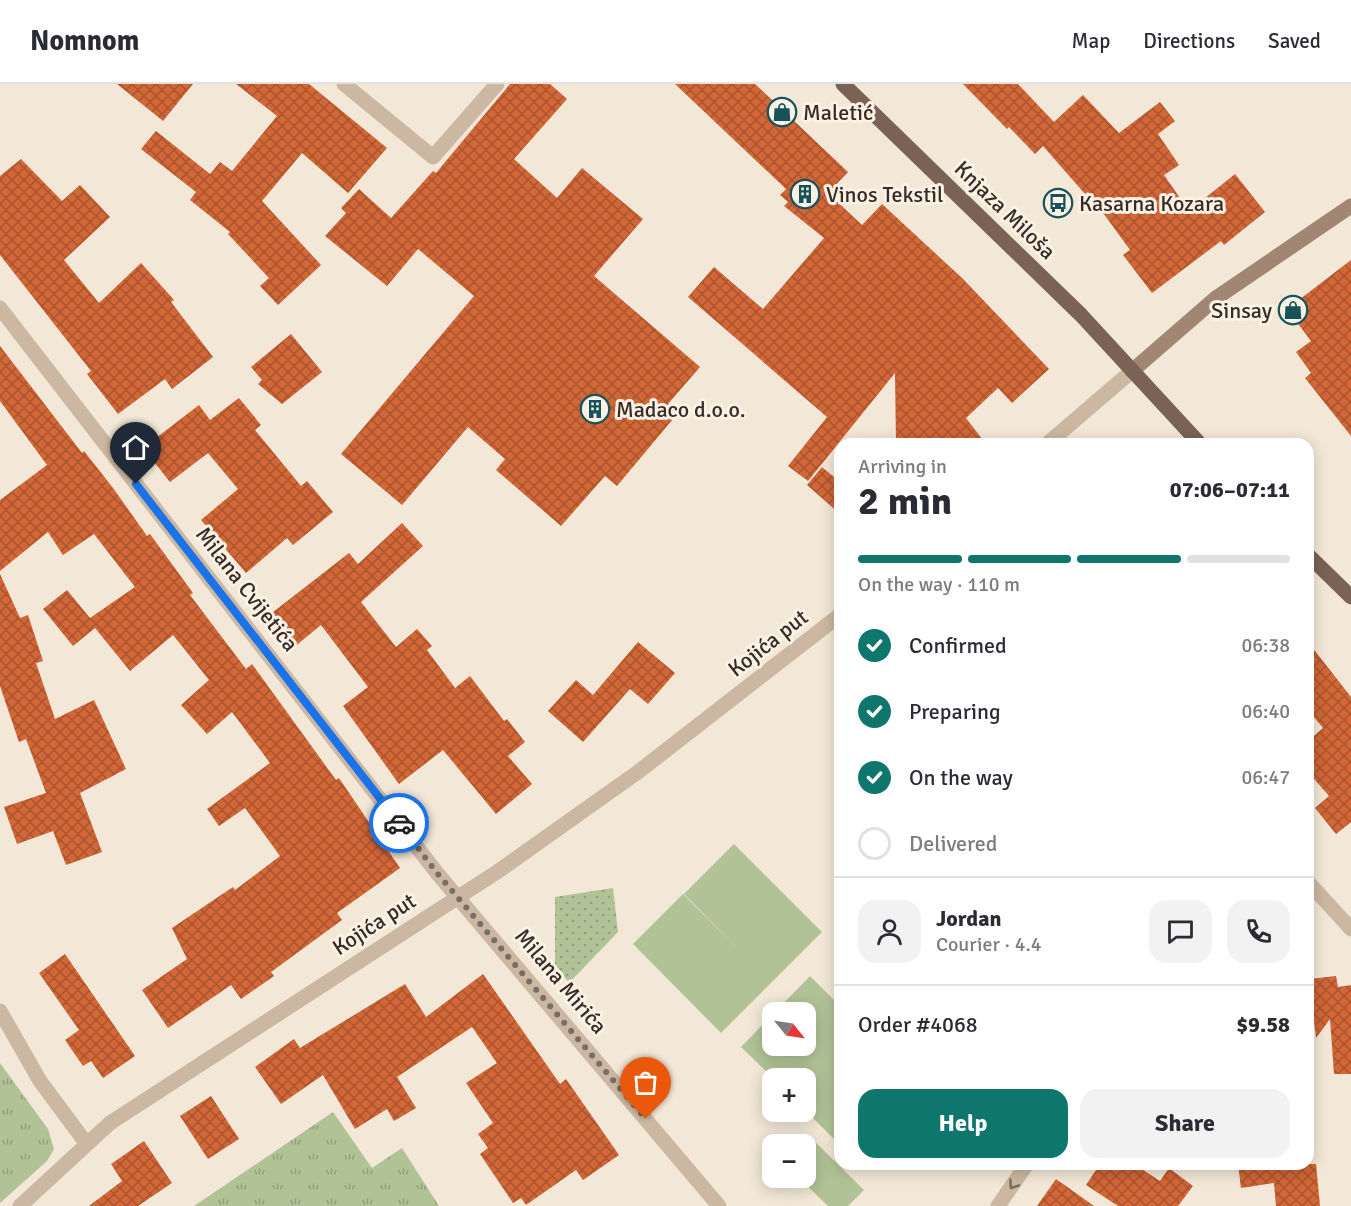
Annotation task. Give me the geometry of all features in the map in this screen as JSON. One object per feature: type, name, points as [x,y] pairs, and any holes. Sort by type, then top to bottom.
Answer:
[{"type":"main road","name":"Knjaza Miloša","points":[[843,84],[1081,315],[1194,438]]},
{"type":"main road","points":[[1314,561],[1351,597]]},
{"type":"street","points":[[344,84],[433,157],[497,84]]},
{"type":"street","points":[[1054,438],[1216,298],[1351,206]]},
{"type":"street","name":"Milana Cvijetića","points":[[0,308],[459,897]]},
{"type":"street","name":"Kojića put","points":[[20,1206],[86,1143],[137,1105],[459,897],[638,772],[834,620]]},
{"type":"street","points":[[1314,889],[1351,929]]},
{"type":"street","name":"Milana Mirića","points":[[459,897],[719,1206]]},
{"type":"street","points":[[0,1011],[40,1081],[86,1143]]},
{"type":"street","points":[[998,1206],[1023,1170]]},
{"type":"green space","points":[[734,844],[822,932],[721,1033],[633,944],[683,894],[740,951],[684,894]]},
{"type":"green space","points":[[613,888],[618,932],[569,983],[555,964],[555,897]]},
{"type":"green space","points":[[810,976],[834,1000],[834,1139],[816,1121],[816,1068],[763,1068],[741,1047],[762,1025],[762,1056],[816,1056],[816,1002],[785,1002]]},
{"type":"green space","points":[[0,1063],[48,1129],[54,1149],[47,1161],[0,1203]]},
{"type":"green space","points":[[333,1112],[372,1168],[402,1148],[439,1206],[194,1206]]},
{"type":"green space","points":[[816,1143],[834,1161],[834,1170],[844,1170],[864,1190],[848,1206],[828,1206],[809,1188],[816,1188]]},
{"type":"building","points":[[117,84],[193,84],[163,121]]},
{"type":"building","points":[[236,84],[309,84],[387,148],[348,193],[302,153],[262,201],[321,265],[278,305],[260,286],[269,278],[228,234],[230,232],[190,200],[196,192],[141,149],[156,131],[210,174],[220,162],[232,171],[277,116]]},
{"type":"building","points":[[510,84],[550,84],[567,99],[514,159],[557,198],[582,168],[643,219],[594,276],[700,367],[668,404],[678,413],[617,486],[605,476],[561,526],[496,470],[505,459],[468,427],[402,505],[341,454],[474,296],[418,249],[387,286],[325,236],[346,213],[341,208],[359,189],[391,218],[433,171],[436,173]]},
{"type":"building","points":[[675,84],[755,84],[848,172],[828,193],[862,225],[882,204],[962,278],[1049,369],[1012,403],[998,388],[966,418],[981,438],[896,438],[895,373],[843,438],[834,438],[834,449],[808,481],[788,466],[827,417],[688,297],[714,267],[763,309],[824,238],[784,206],[788,202],[780,195],[786,189]]},
{"type":"building","points":[[963,84],[1018,84],[1054,122],[1083,95],[1119,133],[1160,102],[1175,121],[1158,134],[1179,165],[1164,175],[1189,211],[1235,174],[1265,212],[1224,245],[1221,241],[1152,293],[1123,255],[1130,250],[1088,192],[1085,194],[1043,146],[1035,154]]},
{"type":"building","points":[[21,159],[62,201],[80,185],[110,217],[64,260],[99,303],[141,263],[174,300],[171,302],[213,357],[172,389],[165,379],[118,414],[87,374],[91,371],[0,255],[0,176]]},
{"type":"building","points":[[1351,260],[1351,436],[1305,378],[1311,373],[1296,352],[1311,341],[1287,309]]},
{"type":"building","points":[[291,334],[322,372],[282,404],[258,384],[262,380],[251,367]]},
{"type":"building","points":[[0,346],[82,453],[84,451],[113,488],[147,536],[150,534],[193,593],[190,595],[246,669],[252,664],[336,780],[339,778],[400,868],[337,913],[342,920],[271,972],[274,976],[241,999],[231,985],[168,1028],[142,990],[187,959],[172,928],[233,887],[235,890],[280,856],[245,808],[219,826],[207,809],[270,763],[232,712],[207,734],[181,705],[209,680],[173,635],[130,671],[95,628],[73,646],[43,609],[67,590],[90,618],[135,587],[94,534],[63,555],[48,532],[0,571],[0,500],[47,465],[0,401]]},
{"type":"building","points":[[239,398],[261,425],[255,430],[301,486],[307,481],[333,512],[293,545],[287,538],[246,573],[201,520],[238,489],[208,453],[170,482],[143,448],[199,405],[210,420]]},
{"type":"building","points":[[822,467],[834,477],[834,509],[807,485]]},
{"type":"building","points":[[402,523],[423,546],[361,602],[396,647],[417,629],[432,646],[427,650],[455,688],[470,676],[504,721],[507,719],[525,742],[508,756],[532,784],[496,814],[443,750],[399,784],[343,706],[368,687],[321,625],[293,648],[268,616],[349,553],[358,564]]},
{"type":"building","points":[[0,574],[20,618],[28,615],[43,661],[36,663],[55,719],[94,700],[126,769],[80,793],[102,852],[66,865],[53,831],[17,844],[4,807],[46,793],[26,739],[19,742],[0,686]]},
{"type":"building","points":[[638,642],[675,673],[648,704],[630,689],[583,742],[548,711],[576,680],[593,695]]},
{"type":"building","points":[[1314,650],[1351,697],[1351,822],[1336,834],[1315,808],[1329,796],[1314,779],[1314,736],[1323,728],[1314,717]]},
{"type":"building","points":[[65,954],[135,1056],[103,1078],[91,1061],[83,1066],[65,1040],[79,1030],[39,973]]},
{"type":"building","points":[[483,974],[560,1084],[566,1079],[619,1155],[583,1180],[576,1170],[526,1205],[521,1198],[513,1203],[480,1154],[488,1148],[478,1134],[493,1123],[466,1083],[497,1063],[472,1027],[397,1077],[416,1108],[394,1121],[387,1109],[355,1129],[323,1075],[281,1104],[255,1067],[294,1039],[300,1048],[405,984],[426,1017]]},
{"type":"building","points":[[1336,976],[1338,987],[1351,985],[1351,1074],[1334,1074],[1330,1019],[1316,1038],[1314,978]]},
{"type":"building","points":[[211,1096],[239,1139],[208,1159],[180,1116]]},
{"type":"building","points":[[144,1141],[172,1183],[138,1206],[89,1206],[122,1181],[111,1164]]},
{"type":"building","points":[[1314,1164],[1316,1164],[1320,1206],[1276,1206],[1274,1183],[1241,1188],[1239,1170],[1314,1170]]},
{"type":"building","points":[[1096,1170],[1143,1170],[1160,1181],[1168,1170],[1172,1170],[1193,1186],[1178,1206],[1118,1206],[1086,1185]]},
{"type":"building","points":[[1056,1179],[1094,1206],[1037,1206]]},
{"type":"way so far","points":[[399,823],[437,873],[484,924],[646,1119]]},
{"type":"place","name":"Maletić","points":[[782,112]]},
{"type":"place","name":"Vinos Tekstil","points":[[805,194]]},
{"type":"place","name":"Kasarna Kozara","points":[[1058,203]]},
{"type":"place","name":"Sinsay","points":[[1293,310]]},
{"type":"place","name":"Madaco d.o.o.","points":[[595,409]]},
{"type":"route","points":[[136,484],[399,823]]}]
